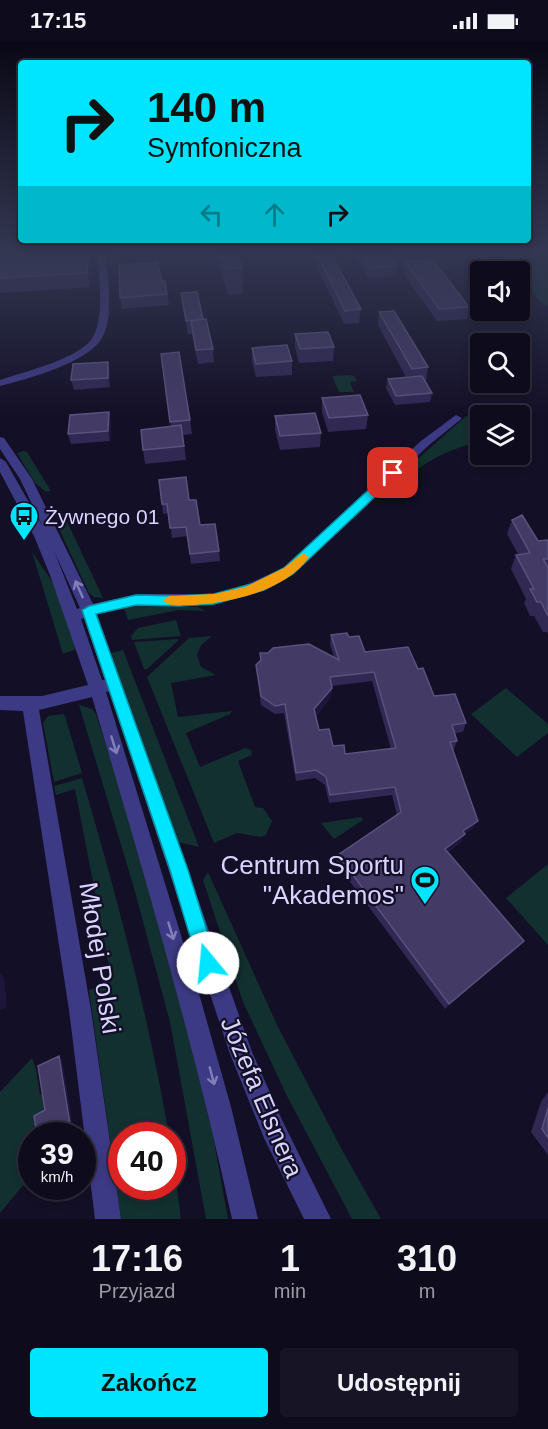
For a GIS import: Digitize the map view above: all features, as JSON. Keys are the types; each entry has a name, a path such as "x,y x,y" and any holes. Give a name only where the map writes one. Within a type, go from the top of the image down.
{"street":[{"path":"0,383 66,360 86,350 98,338 102,307"},
{"path":"73,615 136,600 214,599 249,591 270,581 288,571 425,443 456,418"},
{"name":"Józefa Elsnera","path":"0,440 26,479 89,610 105,686 225,1125 245,1219"},
{"name":"Józefa Elsnera","path":"0,462 16,487 41,540 105,686 241,1054 273,1129 318,1219"},
{"path":"0,703 30,706 48,704 105,686"},
{"name":"Młodej Polski","path":"30,706 80,1010 108,1219"}],"green space":[{"path":"332,376 354,376 357,381 350,382 354,392 339,392"},
{"path":"466,416 470,417 470,444 453,450 422,466 390,490 385,488"},
{"path":"27,452 51,491 46,492 35,483 17,453"},
{"path":"63,513 103,598 94,597 89,593 59,529 58,515"},
{"path":"32,552 56,587 77,649 63,654"},
{"path":"137,606 198,607 205,611 179,610 128,620 124,608"},
{"path":"176,620 181,636 132,640 131,636 138,628"},
{"path":"212,636 201,645 197,655 201,667 216,675 171,683 178,717 232,711 230,714 186,733 200,767 245,748 251,750 252,755 238,761 255,807 263,808 272,821 266,835 261,837 237,833 214,843 147,677 189,638"},
{"path":"180,639 147,669 144,669 134,642"},
{"path":"123,650 199,847 178,842 111,653"},
{"path":"506,688 548,724 548,733 517,757 471,714"},
{"path":"79,705 92,709 96,714 155,895 213,1136 228,1219 206,1219 170,1022 134,888"},
{"path":"63,714 82,773 54,782 43,723 48,716"},
{"path":"82,778 131,955 166,1122 108,1122 108,1126 89,990 112,981 75,789 56,795 54,786"},
{"path":"361,817 363,820 334,839 321,823"},
{"path":"548,864 548,945 506,898"},
{"path":"208,872 277,1025 381,1219 352,1219 287,1096 243,1002 203,880"},
{"path":"32,1058 40,1095 47,1093 50,1111 45,1122 18,1122 18,1192 0,1213 0,1092"},
{"path":"118,1200 179,1200 181,1219 121,1219"}],"building":[{"path":"183,307 200,307 203,319 186,321"},
{"path":"343,307 360,307 361,309 345,311"},
{"path":"438,307 469,307 439,309"},
{"path":"394,311 428,367 412,369 379,312"},
{"path":"206,319 213,349 196,350 191,321"},
{"path":"328,332 334,347 300,349 295,334"},
{"path":"287,345 292,361 256,364 252,348"},
{"path":"179,352 190,420 170,422 161,354"},
{"path":"108,362 108,378 71,380 73,364"},
{"path":"422,376 432,393 396,396 388,379"},
{"path":"360,395 368,415 329,418 322,398"},
{"path":"109,412 108,431 68,434 70,415"},
{"path":"315,413 321,433 280,436 275,416"},
{"path":"181,425 184,446 143,450 141,430"},
{"path":"186,477 189,500 196,500 200,525 215,524 219,551 190,554 186,527 170,528 167,504 162,504 159,480"},
{"path":"522,515 538,541 548,540 548,559 543,559 548,567 548,616 541,602 537,602 530,589 534,589 516,555 530,553 512,520"},
{"path":"347,633 349,637 359,636 365,652 408,647 418,669 423,668 434,696 455,694 466,723 452,725 457,741 450,742 478,821 463,831 465,834 445,849 524,941 449,1004 338,855 401,812 395,787 330,795 326,777 316,770 296,773 285,704 275,706 261,696 256,665 261,660 260,653 268,653 273,648 309,644 339,660 331,635","holes":["374,672 396,748 345,754 344,745 333,746 329,729 319,730 314,709 332,688 330,677"]},
{"path":"59,1056 70,1122 35,1122 34,1116 45,1110 38,1066"},
{"path":"548,1108 548,1138 542,1129"}],"slow traffic":[{"path":"170,600 214,599 249,591 288,571 303,557"}],"place":[{"name":"Żywnego 01","path":"24,542"},
{"name":"Centrum Sportu \"Akademos\"","path":"425,906"}],"route":[{"path":"208,963 179,870 89,610 136,600 194,601 249,591 288,571 393,473"}]}
